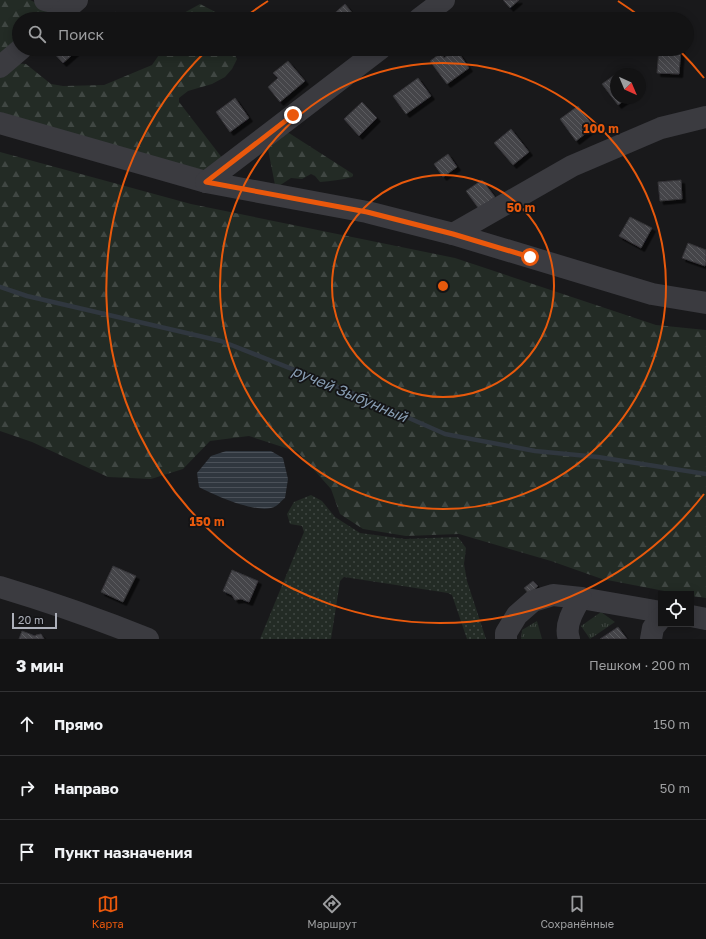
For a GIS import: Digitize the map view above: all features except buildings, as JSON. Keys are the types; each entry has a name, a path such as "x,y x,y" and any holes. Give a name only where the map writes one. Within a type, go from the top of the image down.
{"street":[{"path":"45,0 67,8"},
{"path":"428,12 444,0"},
{"path":"0,67 13,56"},
{"path":"206,182 371,56"},
{"path":"453,234 572,166 661,128 706,117"},
{"path":"0,123 206,182 367,212 453,234 652,294 706,303"},
{"path":"0,587 50,601 105,621 148,639"},
{"path":"506,639 506,633 517,615 533,601 553,595 581,598 658,611"},
{"path":"569,639 567,634 570,615 581,598"},
{"path":"694,617 706,619"},
{"path":"651,639 653,628 658,622"}],"green space":[{"path":"0,0 30,0 52,10 51,12 12,12 12,52 0,63"},
{"path":"200,4 215,12 186,12"},
{"path":"158,56 236,56 237,59 232,69 225,77 212,84 188,91 179,98 179,102 223,159 207,175 0,119 0,74 14,63 26,64 51,84 63,86 104,85 152,65"},
{"path":"289,133 353,174 353,176 340,180 320,182 311,174 302,179 291,178 279,186 275,185 267,144 274,137"},
{"path":"0,152 191,204 455,258 656,325 706,330 706,598 694,596 694,591 664,591 602,579 551,561 459,534 406,536 363,529 340,514 331,489 298,452 249,436 210,441 183,469 151,479 108,477 32,442 0,431"},
{"path":"311,495 322,501 335,517 360,533 405,539 458,537 466,548 464,564 467,581 486,639 467,639 452,595 448,593 344,577 340,581 331,639 260,639 304,532 302,526 290,524 287,514 294,502"},
{"path":"601,612 615,622 590,639 581,626"},
{"path":"537,621 542,639 521,639 522,630"}],"shaded area":[{"path":"226,451 271,451 283,458 288,479 285,498 276,506 259,508 237,503 199,487 197,473 211,456"}],"waterway":[{"name":"ручей Зыбунный","path":"0,287 27,296 221,341 348,391 445,434 535,451 598,457 706,474"}],"route":[{"path":"293,115 206,182 367,212 453,234 530,257"}]}
